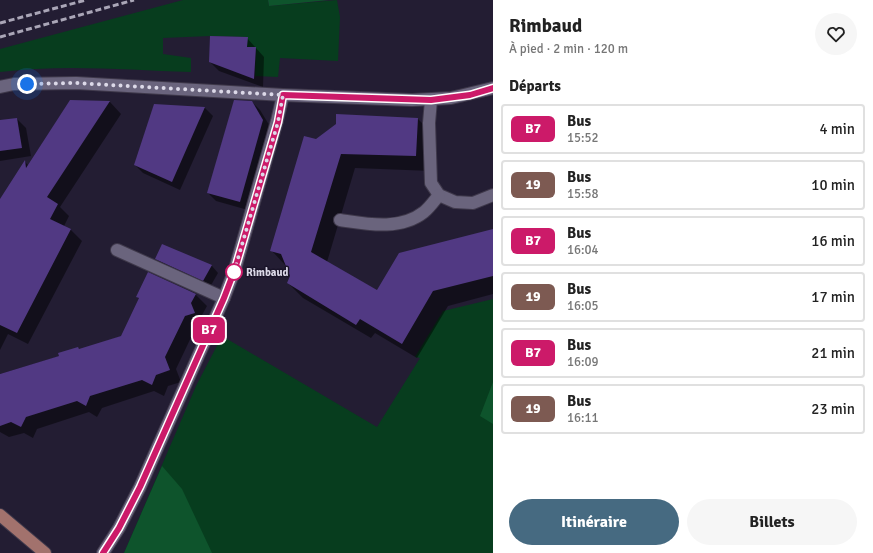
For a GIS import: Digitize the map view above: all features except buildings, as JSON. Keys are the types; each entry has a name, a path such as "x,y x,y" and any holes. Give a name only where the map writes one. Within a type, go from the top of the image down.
{"main road":[{"path":"0,515 45,553"}],"street":[{"path":"0,87 14,84 76,83 283,95 431,100 470,95 493,88"},
{"path":"103,553 119,528 140,487 224,298 235,269 278,122 283,95"},
{"path":"431,100 429,123 431,183 439,196 455,202 473,204 493,195"},
{"path":"340,220 369,225 393,225 411,220 424,212 439,196"},
{"path":"117,250 224,298"}],"green space":[{"path":"183,0 268,0 269,6 337,0 340,17 338,61 280,58 278,77 255,76 256,47 247,47 247,37 210,36 163,38 163,54 191,58 191,72 48,68 0,72 0,49"},
{"path":"268,0 329,0 269,6"},
{"path":"493,299 493,553 124,553 196,386 222,336 377,427 420,358 415,357 443,311"},
{"path":"493,382 493,424 480,416"},
{"path":"162,466 182,489 212,553 124,553"}],"railway":[{"path":"0,23 86,0"},
{"path":"0,37 134,0"}],"bus line":[{"name":"B7","path":"103,553 119,528 140,487 224,298 235,269 278,122 283,95 431,100 470,95 493,88"}],"place":[{"name":"Rimbaud","path":"234,272"}],"route":[{"path":"27,84 76,83 283,95 278,122 234,272"}]}
